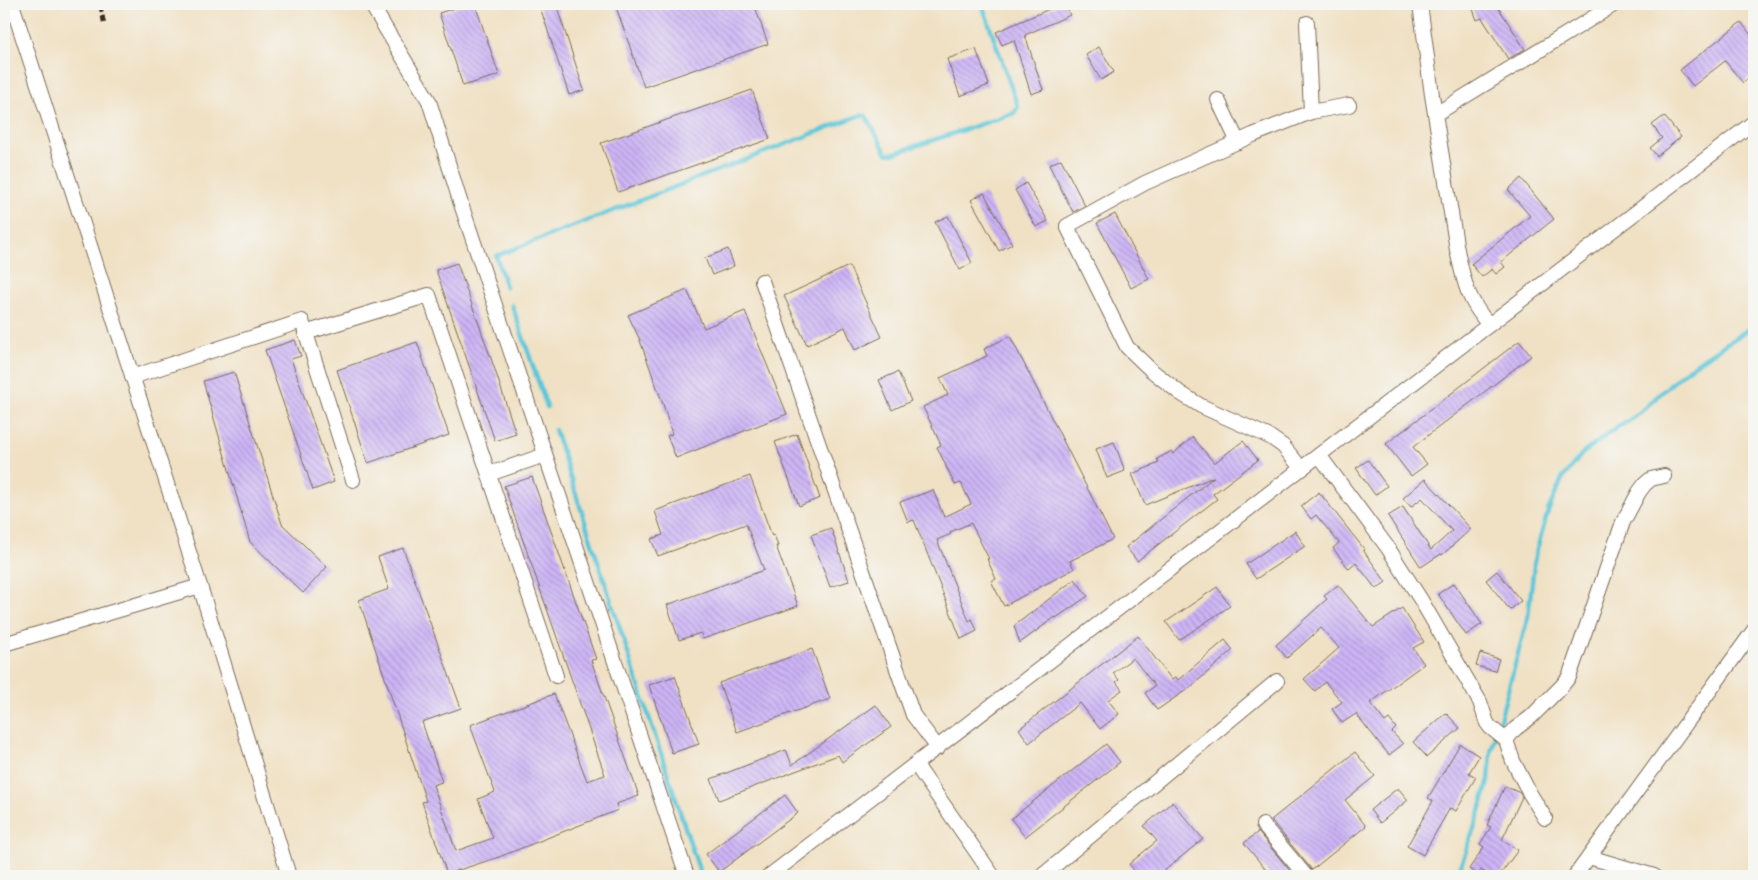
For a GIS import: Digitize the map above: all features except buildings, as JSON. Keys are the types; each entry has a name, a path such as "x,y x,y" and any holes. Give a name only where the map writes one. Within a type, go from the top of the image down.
{"street":[{"path":"12,4 200,586 290,876"},
{"path":"372,4 428,101 687,876"},
{"path":"1420,4 1462,276 1476,310 1489,325"},
{"path":"1436,114 1615,4"},
{"path":"1307,23 1310,112"},
{"path":"1218,100 1238,142"},
{"path":"1302,469 1283,446 1270,437 1200,406 1180,394 1127,347 1067,226 1145,183 1238,142 1310,112 1349,105"},
{"path":"769,876 1754,122"},
{"path":"762,281 913,715 938,748"},
{"path":"305,333 428,295 556,676"},
{"path":"132,376 302,321 353,480"},
{"path":"489,474 545,455"},
{"path":"1319,455 1402,570 1480,702 1484,717 1490,727 1506,740 1510,753 1529,792 1545,818"},
{"path":"1506,740 1569,677 1623,522 1638,492 1645,484 1650,479 1664,476"},
{"path":"4,644 200,586"},
{"path":"1575,876 1754,630"},
{"path":"1050,874 1277,681"},
{"path":"916,765 993,876"},
{"path":"1263,825 1304,876"},
{"path":"1589,857 1654,876"}],"waterway":[{"path":"506,287 496,256 861,115 866,116 887,154 892,154 1014,113 1018,107 982,4"},
{"path":"512,305 547,407"},
{"path":"1457,876 1489,779 1491,752 1528,617 1535,556 1548,511 1562,479 1582,454 1609,433 1636,416 1682,374 1754,326"},
{"path":"555,430 701,876"}],"railway":[{"path":"100,4 104,23"}]}
